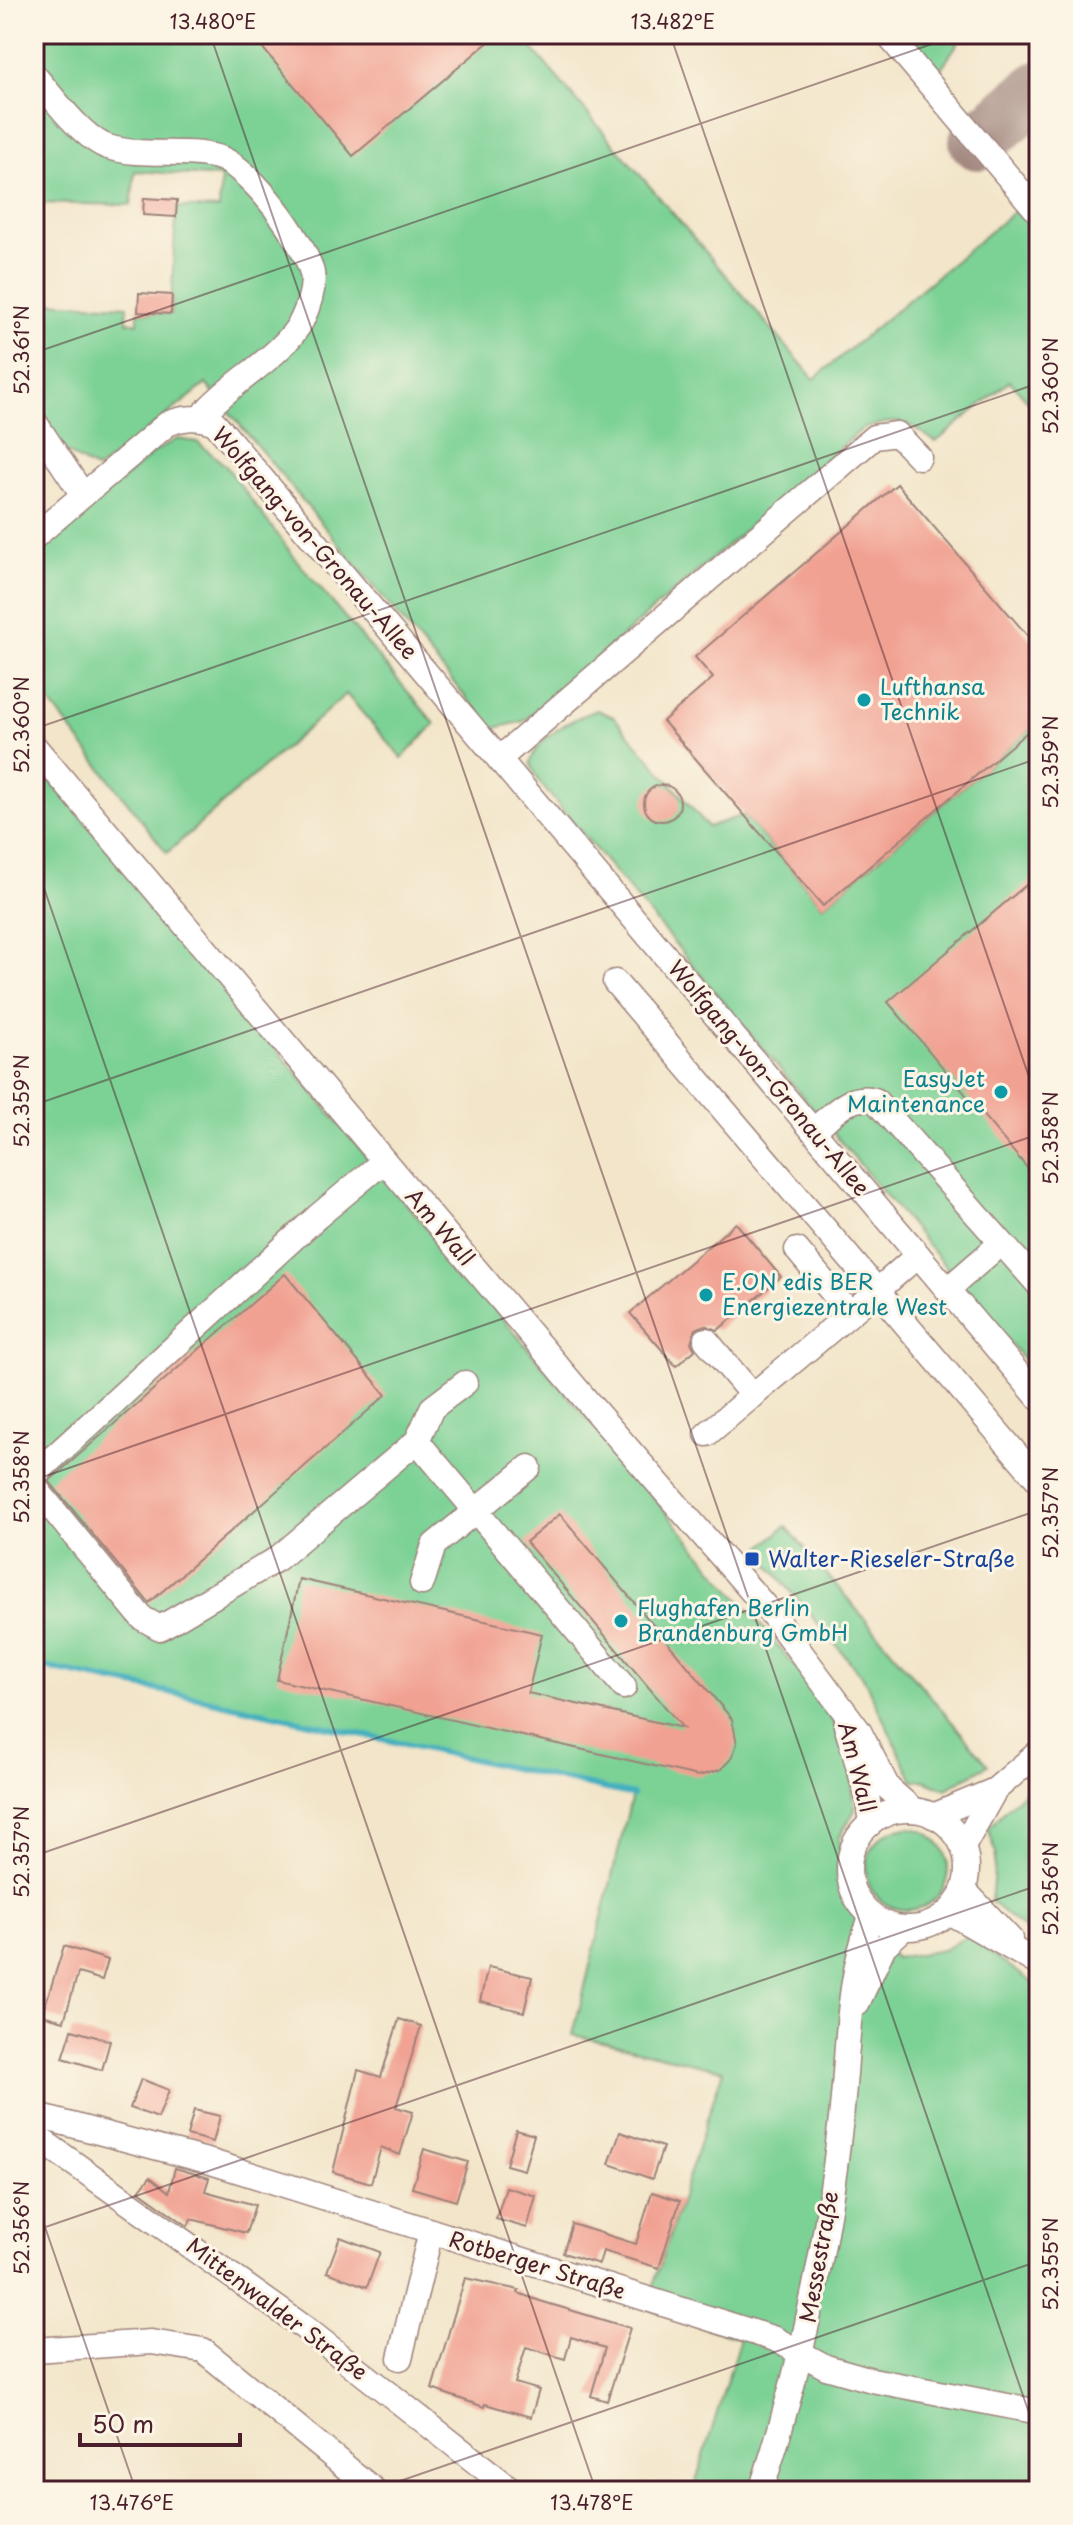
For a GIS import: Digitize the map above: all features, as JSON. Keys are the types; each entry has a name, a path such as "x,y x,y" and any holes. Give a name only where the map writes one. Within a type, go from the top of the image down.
{"street":[{"path":"887,34 1039,213"},
{"path":"34,75 67,114 106,147 219,157 242,172 268,200 299,242 312,274 311,295 301,323 216,399 201,417"},
{"name":"Wolfgang-von-Gronau-Allee","path":"34,537 167,424 184,417 201,417 215,423 1039,1398"},
{"path":"34,421 83,495"},
{"path":"499,759 874,437 897,434 919,457"},
{"name":"Am Wall","path":"34,746 775,1618 811,1662 873,1753 888,1788 923,1813"},
{"path":"615,982 864,1302 1039,1481"},
{"path":"814,1130 847,1102 862,1096 875,1100 1039,1285"},
{"path":"34,1475 317,1217 384,1161"},
{"path":"948,1289 1000,1244"},
{"path":"797,1250 864,1302"},
{"path":"707,1434 918,1255"},
{"path":"706,1340 753,1396"},
{"path":"34,1486 142,1618 160,1628 277,1559 417,1441 432,1408 465,1383"},
{"path":"417,1441 624,1687"},
{"path":"422,1583 434,1545 529,1467"},
{"name":"Am Wall","path":"843,1711 871,1823"},
{"path":"963,1847 995,1790 1039,1752"},
{"path":"923,1813 955,1834 963,1847 967,1875 964,1890 949,1912 936,1922 903,1929 871,1917 852,1890 848,1874 851,1850 871,1823 883,1815 923,1813 995,1790"},
{"path":"964,1890 1034,1961"},
{"path":"949,1912 1034,1961"},
{"name":"Messestraße","path":"761,2491 802,2352 838,2141 855,1962 871,1917"},
{"name":"Messestraße","path":"850,2017 884,1946 903,1929"},
{"name":"Rotberger Straße","path":"34,2115 211,2162 779,2340 826,2367 872,2380 1039,2412"},
{"name":"Mittenwalder Straße","path":"34,2135 309,2331 513,2491"},
{"path":"400,2358 431,2231"},
{"path":"34,2350 151,2342 203,2350 375,2491"}],"green space":[{"path":"34,34 520,34 814,379 1017,209 1039,236 1039,414 1010,381 936,442 901,423 885,423 862,429 524,721 492,729 206,384 97,470 69,454 54,437 40,400 38,380 38,339 44,302 127,306 127,322 138,323 138,312 171,314 176,207 219,209 221,177 135,171 131,205 34,203"},
{"path":"909,34 964,34 940,70"},
{"path":"177,439 197,442 225,465 298,562 435,724 402,758 346,694 167,853 34,682 34,555 156,451"},
{"path":"597,710 614,717 708,827 744,815 823,906 1039,722 1039,1378 539,782 530,763 540,745 566,724"},
{"path":"34,761 823,1699 850,1763 855,1810 839,1838 845,1890 862,1923 895,1958 943,1950 967,1936 1039,1987 1039,2491 693,2491 740,2338 646,2308 723,2070 573,2035 632,1795 198,1698 34,1665"},
{"path":"786,1526 988,1765 946,1789 924,1780 913,1781 863,1677 757,1551"},
{"path":"1039,1777 1039,1941 991,1902 996,1852 988,1828"},
{"path":"907,1828 923,1831 936,1840 945,1853 948,1869 945,1885 936,1898 923,1907 907,1910 891,1907 878,1898 869,1885 866,1869 869,1853 878,1840 891,1831"}],"building":[{"path":"251,34 498,34 353,156"},
{"path":"144,198 177,200 176,217 143,215"},
{"path":"139,293 172,295 171,314 138,312"},
{"name":"Lufthansa Technik","path":"897,484 1039,649 1039,722 823,906 663,721 713,678 695,657"},
{"path":"662,785 675,790 680,803 675,816 662,821 649,816 644,803 649,790"},
{"name":"EasyJet Maintenance","path":"1039,874 1039,1182 888,1002"},
{"name":"E.ON edis BER Energiezentrale West","path":"736,1223 781,1277 718,1330 704,1325 696,1329 691,1342 695,1350 676,1366 630,1313"},
{"path":"285,1274 386,1395 149,1603 49,1481"},
{"path":"560,1514 732,1719 737,1744 731,1759 720,1770 698,1776 277,1680 299,1579 542,1634 528,1693 683,1728 526,1542"},
{"path":"64,1946 108,1960 102,1980 78,1973 64,2021 42,2015"},
{"path":"488,1967 532,1977 524,2012 480,2001"},
{"path":"399,2019 421,2026 396,2107 413,2112 400,2155 381,2147 371,2183 333,2172 358,2070 381,2077"},
{"path":"72,2030 110,2041 102,2070 63,2058"},
{"path":"141,2079 169,2090 158,2118 130,2108"},
{"path":"194,2110 220,2116 213,2142 187,2135"},
{"path":"516,2130 534,2135 524,2170 506,2165"},
{"path":"620,2132 663,2147 652,2179 609,2164"},
{"path":"424,2149 468,2162 456,2201 412,2188"},
{"path":"175,2168 209,2178 205,2191 255,2205 246,2233 191,2219 188,2226 139,2191 150,2177 169,2192"},
{"path":"506,2187 536,2196 527,2228 496,2219"},
{"path":"652,2192 680,2201 659,2268 603,2251 599,2264 563,2253 572,2224 636,2244"},
{"path":"340,2237 380,2252 367,2287 327,2272"},
{"path":"465,2278 519,2290 518,2293 540,2301 630,2328 607,2401 591,2396 605,2348 571,2337 565,2359 526,2347 515,2383 539,2390 531,2417 485,2404 484,2407 432,2389"}],"waterway":[{"path":"34,1665 198,1698 633,1795"}],"taxiway":[{"path":"978,141 1039,90"}],"place":[{"name":"Lufthansa Technik","path":"864,700"},
{"name":"EasyJet Maintenance","path":"1001,1092"},
{"name":"E.ON edis BER Energiezentrale West","path":"706,1295"},
{"name":"Walter-Rieseler-Straße","path":"752,1559"},
{"name":"Flughafen Berlin Brandenburg GmbH","path":"621,1621"}]}
